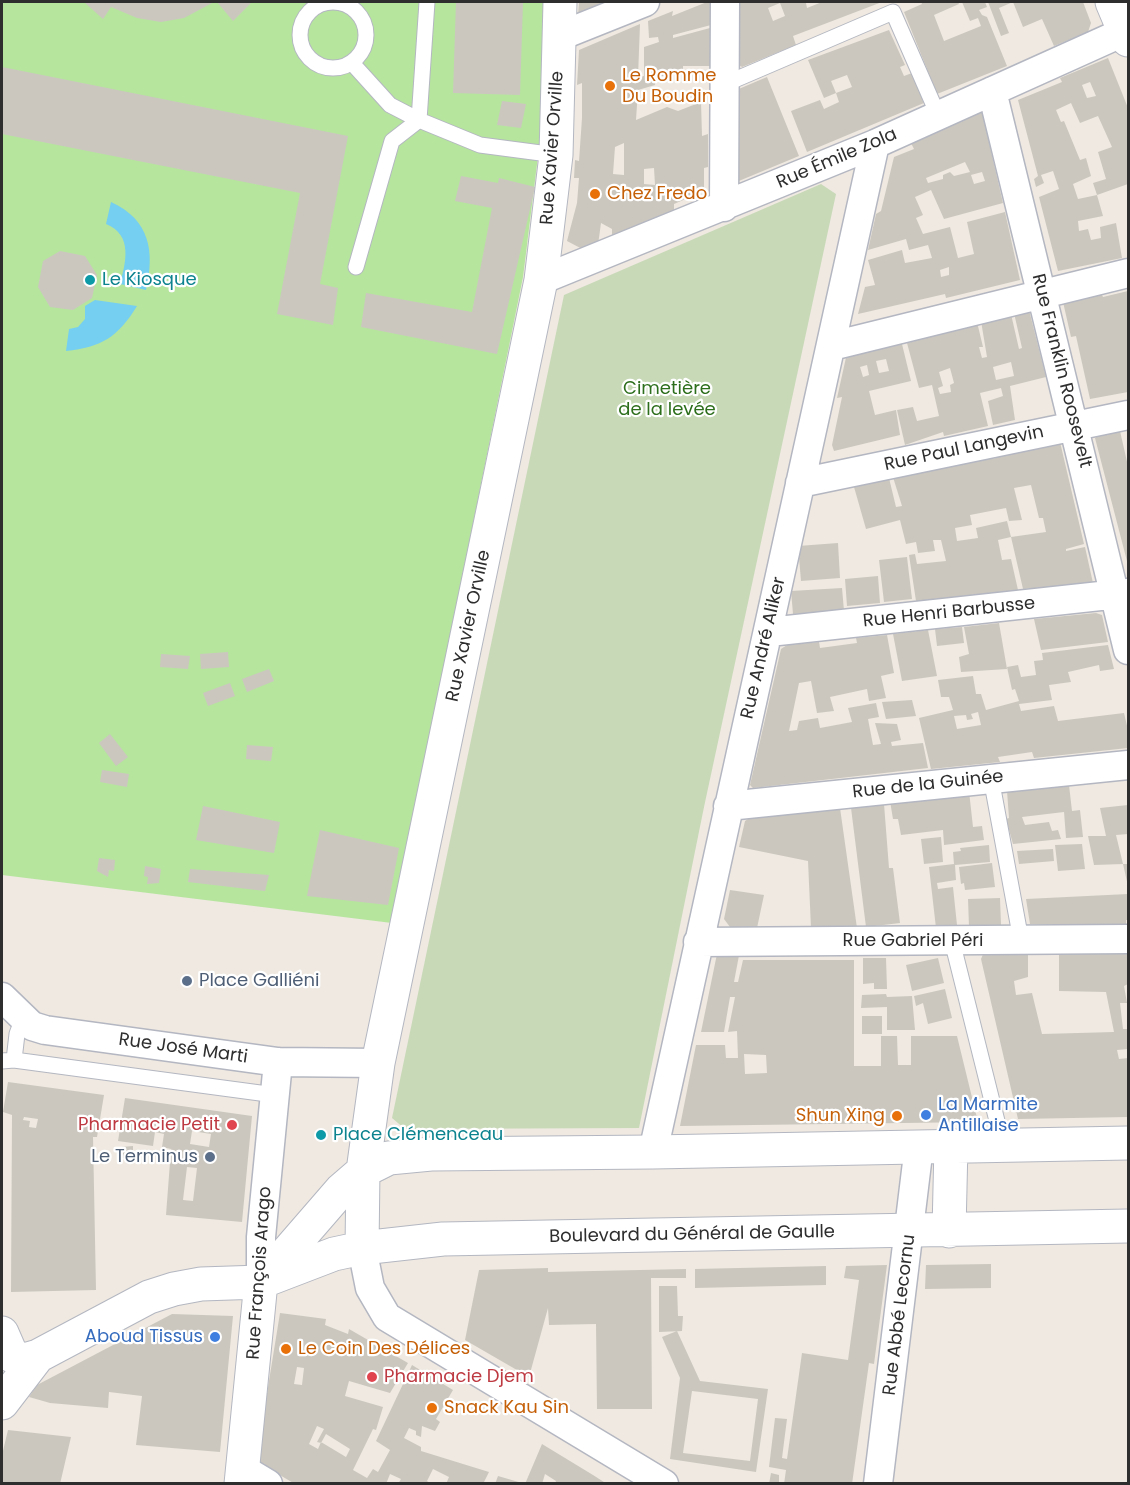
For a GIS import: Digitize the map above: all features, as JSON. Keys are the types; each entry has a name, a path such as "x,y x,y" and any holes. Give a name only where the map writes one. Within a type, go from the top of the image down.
{"main road":[{"name":"Rue Xavier Orville","path":"362,1248 363,1171 378,1063 541,280 556,155 560,2"},
{"path":"1112,2 1127,34"},
{"path":"261,1282 326,1205 363,1171 389,1158 431,1154 1128,1143"},
{"path":"935,1146 949,1231"},
{"name":"Boulevard du Général de Gaulle","path":"38,1356 149,1297 201,1284 261,1282 334,1254 362,1248 443,1239 1128,1226"},
{"name":"Rue François Arago","path":"251,1479 261,1282"},
{"path":"2,1333 12,1356 24,1360 38,1356"},
{"path":"2,1403 38,1356"}],"street":[{"path":"560,36 645,2"},
{"path":"724,207 725,2"},
{"name":"Rue Émile Zola","path":"541,280 875,144 1127,34"},
{"name":"Rue Franklin Roosevelt","path":"992,91 1075,426 1122,594 1128,650"},
{"name":"Rue André Aliker","path":"653,1152 875,144"},
{"path":"832,346 1128,273"},
{"name":"Rue Paul Langevin","path":"800,483 1128,415"},
{"name":"Rue Henri Barbusse","path":"769,633 1122,594"},
{"name":"Rue de la Guinée","path":"728,806 1128,765"},
{"name":"Rue Gabriel Péri","path":"698,942 1128,939"},
{"name":"Rue José Marti","path":"2,997 32,1026 45,1030 278,1062 378,1063"},
{"name":"Rue François Arago","path":"261,1282 261,1237 278,1062"},
{"name":"Rue Abbé Lecornu","path":"878,1484 911,1231 935,1146"},
{"path":"362,1248 370,1288 387,1317 664,1484"}],"lane":[{"path":"328,2 350,6 365,23 365,45 360,56 352,63 332,69 321,66 304,52 300,42 303,21 317,4 328,2"},
{"path":"356,267 392,141 419,120 427,2"},
{"path":"725,84 893,12 938,116"},
{"path":"352,63 390,105 419,120 480,146 556,155"},
{"path":"991,778 1021,940"},
{"path":"952,941 1003,1145"},
{"path":"8,1061 23,1018"},
{"name":"Rue José Marti","path":"8,1061 275,1095"}],"green space":[{"path":"2,2 545,2 540,140 523,277 392,923 2,875"},
{"name":"Cimetière de la levée","path":"821,184 836,194 704,807 639,1128 405,1129 392,1118 564,295"}],"water":[{"path":"111,202 124,209 142,227 150,262 146,290 120,284 125,250 120,235 106,224"},
{"path":"95,300 137,306 123,326 108,339 90,347 66,351 69,329 78,327 85,319 85,306"}],"building":[{"path":"84,2 214,2 184,18 161,22 137,18 111,7 103,19"},
{"path":"217,2 252,2 233,21"},
{"path":"456,2 523,2 520,95 453,93"},
{"path":"579,2 628,2 578,15"},
{"path":"711,2 711,25 673,35 673,38 710,28 710,66 683,66 683,71 673,71 673,76 656,76 655,85 638,90 636,120 667,107 678,111 701,102 702,136 708,134 708,167 704,168 704,191 674,204 674,211 612,239 612,229 601,223 598,245 586,251 567,241 577,203 579,178 574,178 575,160 579,161 582,118 582,83 577,85 579,50 640,24 638,77 644,76 644,47 659,42 658,37 649,38 648,21 673,11 672,16","holes":["624,143 624,175 613,174 615,147","654,168 655,185 644,184 644,169"]},
{"path":"738,2 810,2 806,3 807,8 822,2 882,2 793,36 796,45 742,67 739,65","holes":["780,3 785,16 773,21 768,8"]},
{"path":"921,2 958,2 959,4 934,15 944,41 981,26 978,18 970,21 962,2 985,2 987,7 979,10 987,17 1007,66 937,94 904,12 922,4"},
{"path":"988,2 1013,2 999,8 1009,33 1001,36"},
{"path":"1013,2 1083,2 1091,23 1088,32 1054,46 1042,19 1023,27"},
{"path":"889,30 905,65 900,67 904,76 912,73 924,103 807,152 791,111 820,100 824,109 839,102 836,93 824,98 808,60","holes":["847,75 852,87 836,93 831,81"]},
{"path":"1108,58 1128,108 1128,184 1097,195 1103,216 1078,221 1079,231 1088,229 1091,240 1101,238 1100,227 1116,223 1122,258 1058,271 1039,197 1059,189 1053,171 1041,175 1044,183 1036,187 1034,179 1038,176 1018,100 1062,82 1060,78","holes":["1090,82 1096,96 1087,98 1082,85","1071,103 1080,123 1098,116 1112,147 1098,152 1106,179 1093,183 1097,195 1078,199 1073,184 1091,176 1086,158 1080,160 1064,121 1061,122 1056,110"]},
{"path":"2,67 348,136 320,284 338,288 333,325 277,314 300,193 2,134"},
{"path":"767,77 799,156 734,183 734,91"},
{"path":"502,101 526,104 521,128 497,125"},
{"path":"982,112 1003,203 944,219 931,190 915,197 923,215 916,218 923,234 950,227 958,258 974,254 967,222 1005,212 1020,280 946,298 945,294 858,314 865,287 875,285 868,260 902,250 905,263 932,258 928,245 909,250 906,239 868,250 876,214 881,211 894,157 914,149 911,143","holes":["965,162 970,172 954,176 950,172 943,175 943,179 928,183 926,178","982,172 985,181 974,184 971,175","949,267 949,275 941,277 940,270"]},
{"path":"461,176 498,183 499,178 535,187 497,354 361,327 366,293 472,312 492,208 455,201"},
{"name":"Le Kiosque","path":"60,251 85,256 97,275 92,298 73,310 50,307 38,287 43,261"},
{"path":"1128,291 1128,392 1090,399 1076,336 1071,337 1063,302 1101,293 1103,297"},
{"path":"1029,310 1046,377 1010,386 1015,420 993,425 988,401 1003,396 1001,388 980,393 988,426 944,436 943,432 905,445 897,410 913,407 917,421 939,416 932,385 919,388 907,343 977,322 983,347 979,347 982,358 987,357 981,321 1011,314 1019,349 1022,348 1014,313","holes":["1011,362 1014,376 996,380 993,367","950,368 954,383 950,385 951,392 940,394 938,388 943,386 939,372"]},
{"path":"901,340 911,381 869,391 875,415 896,410 900,435 834,451 832,445 842,397 837,398 847,353","holes":["886,359 889,371 879,373 876,361","867,365 869,375 863,377 860,367"]},
{"path":"1120,431 1128,466 1128,565 1095,438 1100,434"},
{"path":"1060,442 1084,544 1066,549 1066,551 1085,547 1093,583 1023,589 1011,537 998,540 1002,560 1011,559 1018,590 916,601 909,555 915,554 917,564 946,561 941,540 933,540 935,551 918,553 916,542 906,544 900,520 866,529 854,487 889,478 896,507 902,506 892,474 996,458 995,454","holes":["1031,485 1039,518 1043,518 1046,532 1011,537 1007,521 976,528 978,538 957,541 955,528 972,525 970,515 1006,508 1009,521 1022,520 1014,488"]},
{"path":"838,543 840,578 801,581 798,546"},
{"path":"907,557 912,599 884,602 879,560"},
{"path":"878,576 880,603 847,606 845,579"},
{"path":"842,588 844,611 793,614 791,591"},
{"path":"1096,613 1102,615 1108,642 1041,650 1034,619"},
{"path":"999,623 1007,669 961,672 959,657 969,654 964,627"},
{"path":"962,627 964,643 937,646 935,629"},
{"path":"928,630 937,676 902,681 893,634"},
{"path":"887,635 894,673 881,676 886,698 869,701 867,689 830,697 834,711 817,713 811,681 799,683 789,731 797,730 799,721 818,718 820,728 852,722 848,708 876,703 879,717 868,719 873,745 881,744 875,723 897,724 901,740 891,742 892,746 923,743 928,768 753,788 750,785 781,649 787,645 819,642 820,648 857,643 856,638"},
{"path":"1108,645 1114,669 1100,671 1099,665 1068,672 1071,682 1049,685 1052,700 1019,704 1021,711 1054,706 1058,721 1124,713 1128,730 1128,748 1034,758 1032,752 998,757 1000,762 931,769 919,718 953,710 949,697 941,697 938,680 973,676 976,694 981,694 986,710 1019,701 1015,689 1012,690 1007,667 1018,665 1021,677 1036,675 1034,661 1043,660 1042,653","holes":["978,712 981,725 957,729 954,716 966,715 967,720 973,719 971,714"]},
{"path":"228,652 229,667 201,669 200,654"},
{"path":"161,654 190,656 188,669 160,667"},
{"path":"269,669 274,681 247,692 242,679"},
{"path":"230,683 235,696 208,706 203,693"},
{"path":"912,700 916,716 886,719 882,702"},
{"path":"110,734 128,757 116,766 99,743"},
{"path":"247,745 273,747 271,761 246,759"},
{"path":"102,770 129,774 127,787 100,782"},
{"path":"1069,785 1072,811 1080,810 1083,837 1066,838 1064,812 1022,817 1025,825 1049,822 1052,831 1058,830 1061,839 1013,844 1006,819 1009,818 1007,791"},
{"path":"969,791 973,827 982,826 984,840 944,845 943,830 901,835 898,819 893,819 890,801"},
{"path":"884,804 889,868 893,868 900,923 866,927 851,808"},
{"path":"1128,805 1128,834 1116,835 1123,864 1094,865 1088,836 1106,836 1100,808"},
{"path":"203,806 280,822 274,853 196,840"},
{"path":"840,808 857,928 811,928 808,861 739,847 745,821 751,817"},
{"path":"320,830 399,848 388,905 307,896"},
{"path":"941,837 943,862 924,864 921,839"},
{"path":"1082,844 1085,869 1058,871 1055,845"},
{"path":"989,845 990,862 955,865 956,880 937,883 938,889 953,887 957,925 936,928 929,867 954,864 953,852 961,851 960,848"},
{"path":"1053,849 1054,861 1019,864 1017,851"},
{"path":"99,858 115,860 114,871 109,870 108,877 97,871"},
{"path":"992,863 995,887 965,890 964,883 961,884 959,867"},
{"path":"1123,864 1128,864 1128,886"},
{"path":"145,866 161,869 159,883 147,884 148,877 144,876"},
{"path":"190,869 269,875 265,891 188,882"},
{"path":"730,890 764,895 757,928 730,927 724,919"},
{"path":"1128,894 1126,924 1030,924 1026,899"},
{"path":"1000,898 1001,925 969,927 968,899"},
{"path":"718,949 740,950 734,982 738,982 743,960 854,960 854,1066 881,1066 881,1036 897,1036 898,1065 911,1065 911,1036 957,1036 978,1122 680,1126 696,1045 725,1045 726,1058 738,1058 737,1031 728,1032 735,997 730,997 724,1032 701,1032","holes":["744,1054 766,1055 767,1073 745,1074"]},
{"path":"1028,951 1028,977 1014,981 1016,995 1032,993 1042,1034 1114,1032 1106,992 1059,991 1059,951 1128,951 1128,984 1124,986 1127,1003 1120,1003 1123,1029 1128,1029 1128,1049 1117,1050 1119,1059 1128,1058 1128,1117 1018,1119 981,959 984,952"},
{"path":"863,958 886,958 887,989 874,989 874,983 863,984"},
{"path":"938,958 944,983 912,991 906,965"},
{"path":"945,989 952,1018 928,1024 923,1003 916,1006 914,996"},
{"path":"886,994 887,997 912,996 915,1030 887,1030 887,1007 861,1008 862,995"},
{"path":"862,1016 882,1016 882,1034 862,1034"},
{"path":"8,1082 104,1095 97,1137 93,1137 96,1290 11,1292 12,1115 3,1112","holes":["24,1117 38,1119 36,1128 29,1127 30,1121 23,1120"]},
{"path":"125,1098 252,1116 242,1222 166,1215 171,1149 162,1147 164,1134 155,1132 153,1146 118,1141","holes":["192,1131 211,1134 209,1147 190,1144","187,1167 197,1168 193,1201 183,1200"]},
{"path":"133,1146 133,1157 121,1158 121,1147"},
{"path":"991,1264 991,1288 925,1289 926,1265"},
{"path":"887,1265 874,1364 869,1363 852,1484 784,1484 786,1470 769,1467 775,1418 787,1419 782,1458 787,1459 802,1353 848,1360 859,1280 844,1278 846,1266"},
{"path":"826,1266 826,1285 695,1288 695,1269"},
{"path":"548,1268 548,1272 686,1269 686,1278 651,1278 652,1409 597,1409 596,1324 549,1325 548,1308 529,1377 465,1340 479,1270"},
{"path":"659,1286 677,1286 678,1316 683,1316 682,1331 659,1332"},
{"path":"280,1313 326,1319 325,1325 348,1334 349,1329 408,1363 390,1393 349,1381 345,1396 383,1407 376,1430 373,1429 353,1470 367,1478 373,1469 378,1472 390,1450 376,1441 412,1365 453,1390 436,1419 440,1422 435,1431 422,1426 421,1437 409,1428 404,1438 421,1447 421,1451 489,1472 483,1484 446,1484 449,1477 433,1469 427,1481 431,1484 398,1484 401,1479 390,1474 386,1484 295,1484 256,1461","holes":["297,1367 304,1368 302,1385 294,1384","317,1426 324,1429 317,1442 321,1443 318,1449 309,1444","326,1434 350,1449 346,1457 321,1442"]},
{"path":"172,1314 233,1316 220,1452 136,1445 142,1396 109,1392 108,1408 50,1403 29,1397 37,1385"},
{"path":"677,1331 700,1381 768,1389 756,1472 670,1459 680,1378 662,1337","holes":["692,1391 758,1399 750,1461 683,1453"]},
{"path":"8,1430 71,1437 60,1484 2,1484 2,1455"},
{"path":"542,1444 607,1484 555,1484 556,1481 545,1474 542,1484 525,1484"},
{"path":"771,1473 779,1475 779,1484 769,1484"},
{"path":"498,1476 522,1483 522,1484 495,1484"}],"place":[{"name":"Le Romme Du Boudin","path":"610,86"},
{"name":"Chez Fredo","path":"595,194"},
{"name":"Le Kiosque","path":"90,280"},
{"name":"Place Galliéni","path":"187,981"},
{"name":"La Marmite Antillaise","path":"926,1115"},
{"name":"Shun Xing","path":"897,1116"},
{"name":"Pharmacie Petit","path":"232,1125"},
{"name":"Place Clémenceau","path":"321,1135"},
{"name":"Le Terminus","path":"210,1157"},
{"name":"Aboud Tissus","path":"215,1337"},
{"name":"Le Coin Des Délices","path":"286,1349"},
{"name":"Pharmacie Djem","path":"372,1377"},
{"name":"Snack Kau Sin","path":"432,1408"}]}
